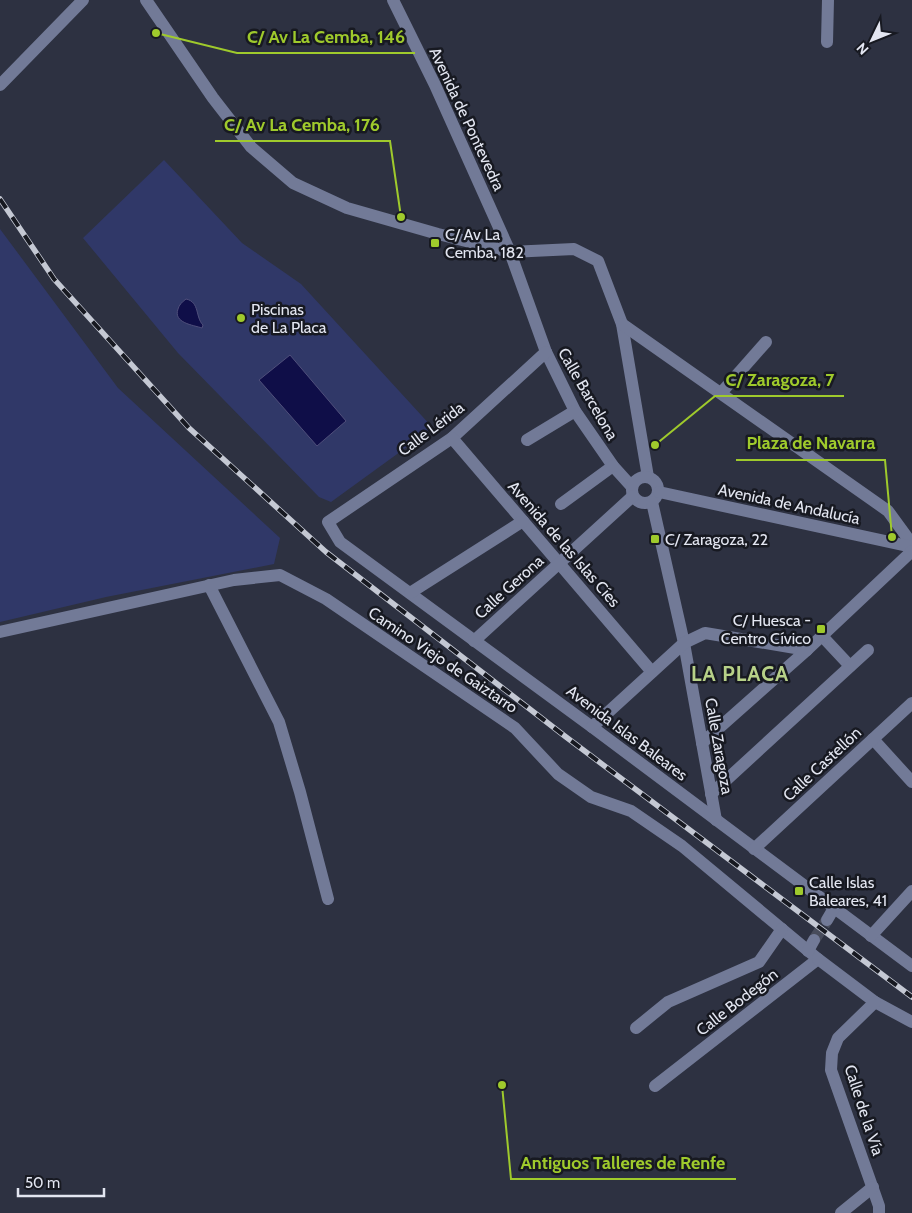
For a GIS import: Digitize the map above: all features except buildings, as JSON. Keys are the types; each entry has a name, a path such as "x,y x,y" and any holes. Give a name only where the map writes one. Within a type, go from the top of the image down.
{"street":[{"path":"0,85 84,0"},
{"path":"146,0 213,98 251,147 293,183 347,208 510,252 574,249 598,261 622,324 648,477"},
{"name":"Avenida de Pontevedra","path":"393,0 436,85 510,252"},
{"path":"827,42 828,0"},
{"name":"Calle Barcelona","path":"510,252 546,352 576,411 632,491"},
{"path":"622,324 888,511 912,547 822,636 702,743"},
{"path":"721,393 766,342"},
{"name":"Calle Lérida","path":"328,522 452,438 546,352"},
{"path":"527,440 576,411"},
{"name":"Avenida de las Islas Cíes","path":"452,438 652,672"},
{"path":"561,504 613,466"},
{"path":"648,477 655,481 658,487 655,497 646,504 638,502 632,491 638,478 648,477"},
{"name":"Calle Gerona","path":"474,641 559,563 632,491"},
{"name":"Avenida de Andalucía","path":"655,497 912,547"},
{"name":"Calle Zaragoza","path":"655,497 716,820"},
{"path":"410,593 523,521"},
{"name":"Avenida Islas Baleares","path":"328,522 340,542 912,966"},
{"name":"Camino Viejo de Gaiztarro","path":"0,632 209,585 280,575 326,599 515,728 558,774 591,797 631,811 682,846 782,929 811,945 818,959"},
{"path":"209,585 279,722 300,792 328,899"},
{"path":"592,727 684,643 705,633 807,650"},
{"path":"822,636 850,666"},
{"path":"711,794 868,650"},
{"name":"Calle Castellón","path":"754,849 912,703"},
{"path":"873,739 912,782"},
{"path":"871,936 912,891"},
{"path":"827,920 834,908"},
{"path":"636,1028 668,1002 759,962 782,929"},
{"path":"818,959 875,1002 912,1022"},
{"name":"Calle Bodegón","path":"655,1086 818,959"},
{"name":"Calle de la Vía","path":"875,1002 838,1038 832,1053 831,1070 873,1187 879,1206 879,1213"},
{"path":"841,1213 873,1187"}],"shaded area":[{"name":"Piscinas de La Placa","path":"164,160 242,243 301,284 433,428 331,502 319,497 178,353 83,238"},
{"path":"0,229 118,388 280,538 274,564 106,597 0,622"},
{"path":"186,299 195,306 203,325 202,328 185,323 178,317 178,308"},
{"path":"290,355 346,421 317,446 259,380"}],"tunnel":[{"path":"814,940 827,920"}],"railway":[{"path":"0,199 54,279 189,428 326,552 566,737 912,997"}],"place":[{"name":"C/ Av La Cemba, 146","path":"156,33"},
{"name":"C/ Av La Cemba, 176","path":"401,217"},
{"name":"C/ Av La Cemba, 182","path":"435,243"},
{"name":"Piscinas de La Placa","path":"241,318"},
{"name":"C/ Zaragoza, 7","path":"655,445"},
{"name":"Plaza de Navarra","path":"892,537"},
{"name":"C/ Zaragoza, 22","path":"655,539"},
{"name":"C/ Huesca - Centro Cívico","path":"821,629"},
{"name":"Calle Islas Baleares, 41","path":"799,891"},
{"name":"Antiguos Talleres de Renfe","path":"502,1085"}],"district":[{"name":"LA PLACA","path":"740,673"}]}
